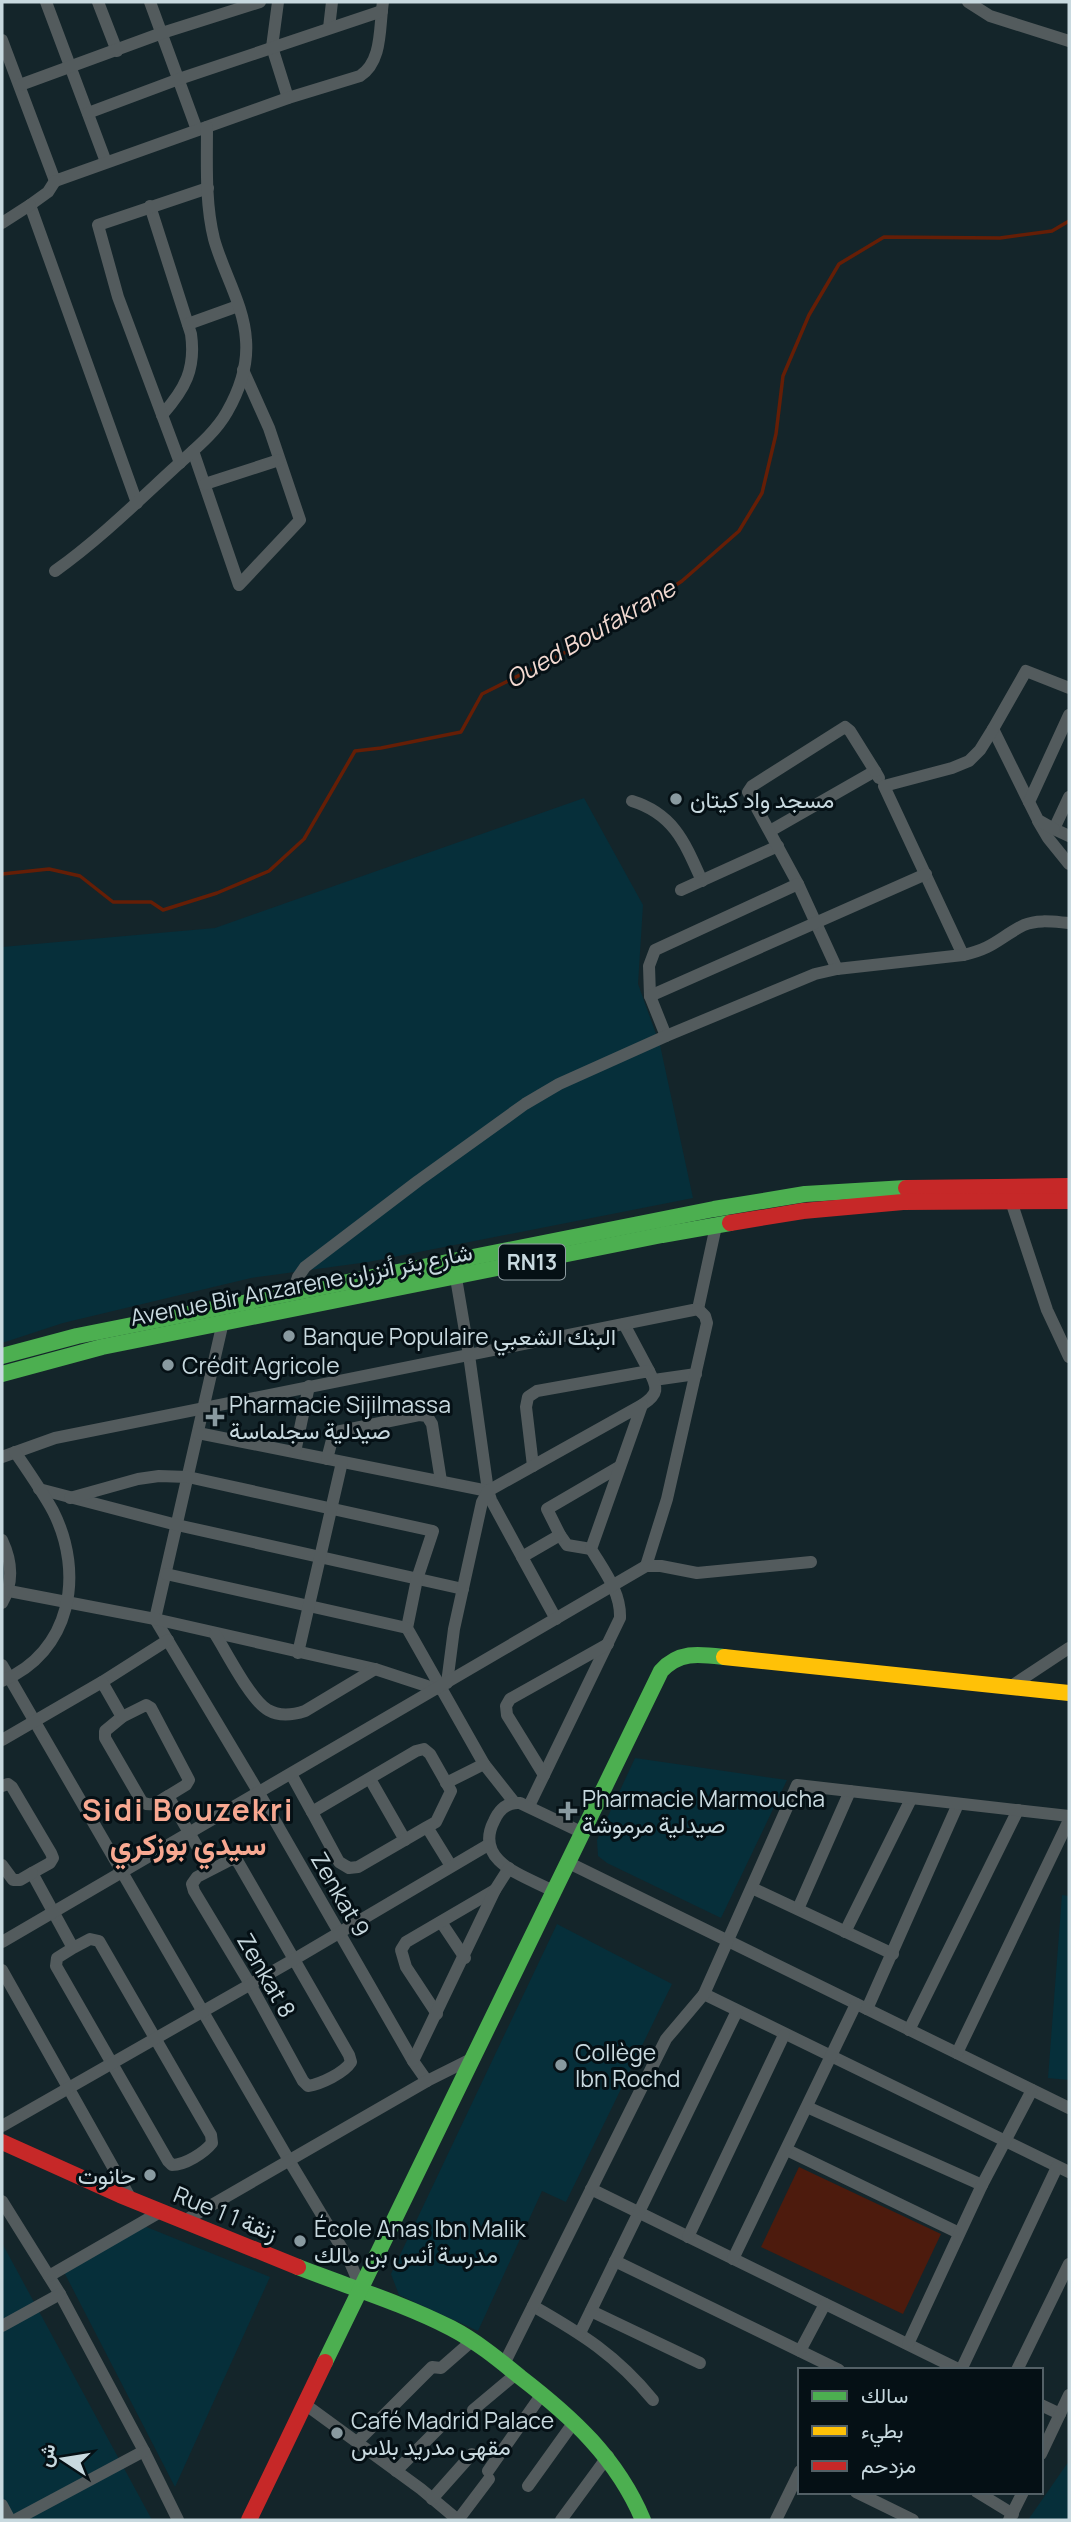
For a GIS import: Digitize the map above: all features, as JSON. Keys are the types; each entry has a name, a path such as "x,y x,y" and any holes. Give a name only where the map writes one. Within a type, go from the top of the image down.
{"main road":[{"name":"Avenue Bir Anzarene شارع بئر أنزران","path":"2,1356 77,1336 293,1292 714,1209 805,1194 901,1188 1069,1186"},
{"name":"Avenue Bir Anzarene شارع بئر أنزران","path":"2,1374 102,1347 223,1322 456,1278 662,1235 803,1210 858,1204 1069,1201"},
{"path":"249,2520 581,1832 661,1671 671,1660 697,1654 1069,1693"},
{"name":"Rue 1 زنقة 1","path":"2,2142 132,2201 362,2290 473,2340 542,2394 608,2456 637,2503 643,2520"}],"street":[{"path":"46,2 106,162"},
{"path":"98,2 117,51"},
{"path":"55,571 83,551 192,452 227,413 243,370 246,340 238,306 214,238 202,129 178,79 150,2"},
{"path":"20,85 162,33 260,2"},
{"path":"278,2 272,47 288,98"},
{"path":"329,28 332,2"},
{"path":"968,2 990,16 1069,41"},
{"path":"2,223 48,192 55,181 288,98 360,76 370,69 376,59 382,6 329,28 178,79 88,113"},
{"path":"2,40 55,181"},
{"path":"180,463 118,297 98,225 208,188"},
{"path":"30,205 137,503"},
{"path":"150,206 188,324 194,352 184,386 162,415"},
{"path":"188,324 238,306"},
{"path":"192,452 239,585 300,520 269,428 243,370"},
{"path":"205,484 279,460"},
{"path":"884,786 969,761 980,750 1026,671 1069,688"},
{"path":"1029,802 1068,722"},
{"path":"837,969 798,884 748,792 752,786 845,727 884,786 964,955"},
{"path":"993,729 1048,838 1069,863"},
{"path":"770,831 875,771"},
{"path":"1054,830 1069,797"},
{"path":"632,801 655,812 675,828 688,848 702,881"},
{"path":"1038,820 1069,836"},
{"path":"681,890 778,846"},
{"path":"650,996 926,874"},
{"path":"666,1036 650,996 649,966 656,950 798,884"},
{"path":"293,1292 305,1266 525,1104 559,1084 788,984 837,969 978,952 1037,921 1069,923"},
{"path":"1011,1201 1047,1310 1069,1357"},
{"path":"698,1309 716,1226"},
{"path":"456,1278 488,1491 556,1619"},
{"path":"2,1457 55,1438 698,1309"},
{"path":"646,1566 667,1499 707,1323 698,1309"},
{"path":"155,1619 223,1322"},
{"path":"441,1686 482,1502 488,1491 642,1405 656,1393 652,1376 624,1324"},
{"path":"533,1466 526,1407 528,1397 537,1391 652,1376 696,1374"},
{"path":"295,1452 309,1385"},
{"path":"529,1806 620,1618 620,1605 591,1549 642,1405"},
{"path":"327,1459 333,1436 337,1432 419,1415 427,1416 432,1424 440,1482"},
{"path":"198,1433 488,1491"},
{"path":"5,1680 32,1664 48,1648 60,1627 69,1602 68,1557 53,1512 15,1452"},
{"path":"298,1653 342,1462"},
{"path":"591,1549 566,1545 547,1509 620,1467"},
{"path":"70,1498 138,1479 159,1476 188,1477 433,1531 416,1578 407,1628 484,1764 514,1802 529,1806 581,1832"},
{"path":"39,1489 177,1525 463,1589"},
{"path":"522,1557 560,1535"},
{"path":"2,1540 8,1552 11,1572 9,1591 2,1603"},
{"path":"2,1942 646,1566 697,1573 811,1562"},
{"path":"166,1574 407,1628"},
{"path":"9,1591 155,1619 441,1686"},
{"name":"Zenkat 9","path":"155,1619 259,1793 413,2061 428,2081"},
{"path":"215,1634 256,1700 277,1714 295,1715 305,1711 375,1669"},
{"path":"2,1740 168,1640"},
{"path":"544,1775 507,1715 506,1706 510,1699 608,1644"},
{"path":"1010,1687 1069,1648"},
{"path":"2,1665 5,1680 33,1721 204,2010 349,2260 362,2290"},
{"path":"102,1682 122,1717"},
{"path":"142,1706 151,1708 189,1780 186,1786 154,1805 142,1802 105,1738 109,1725 122,1717 142,1706"},
{"path":"312,1812 416,1751 424,1749 451,1784"},
{"path":"291,1774 339,1862 349,1868 358,1867 431,1827 451,1784 484,1764"},
{"path":"370,1779 405,1840"},
{"path":"2,1786 8,1784 12,1787 52,1858 50,1863 20,1880 13,1880 2,1866"},
{"path":"473,2410 510,2369 533,2306 666,2039 704,1994 797,1785 1069,1818 957,2053"},
{"path":"798,1909 849,1791"},
{"path":"168,1796 210,1869 232,1859 238,1863 293,1960"},
{"path":"845,1932 911,1799"},
{"path":"514,1802 504,1808 494,1820 488,1845 493,1856 509,1868 554,1891"},
{"path":"733,2259 831,2056 892,1954 958,1804"},
{"path":"909,2030 1018,1810"},
{"path":"431,1827 451,1866"},
{"path":"2,2126 488,1845"},
{"path":"567,1862 1069,2108"},
{"path":"413,2061 495,1890 509,1868"},
{"name":"Zenkat 8","path":"210,1869 197,1877 192,1884 194,1891 308,2086 347,2068 351,2062 293,1960"},
{"path":"32,1873 73,1948"},
{"path":"752,1888 892,1954"},
{"path":"437,2014 400,1954 406,1942 495,1890"},
{"path":"441,1922 464,1958"},
{"path":"90,1939 99,1941 211,2135 212,2143 208,2148 178,2165 172,2165 168,2161 56,1966 57,1958 73,1948 90,1939"},
{"path":"2,1970 132,2201"},
{"path":"704,1994 1069,2172"},
{"path":"580,2333 737,2011"},
{"path":"688,2237 784,2035"},
{"path":"184,2221 474,2057"},
{"path":"908,2344 982,2185 1032,2090"},
{"path":"807,2107 982,2185"},
{"path":"787,2150 959,2233"},
{"path":"961,2368 1057,2167"},
{"path":"591,2189 956,2368"},
{"path":"2,2201 60,2294 178,2520"},
{"path":"49,2276 160,2212"},
{"path":"615,2261 835,2368"},
{"path":"1018,2368 1069,2264"},
{"path":"2,2326 60,2294"},
{"path":"800,2351 825,2304"},
{"path":"533,2306 580,2333 625,2369 653,2400"},
{"path":"591,2311 700,2363"},
{"path":"357,2442 432,2367 441,2368 473,2340"},
{"path":"306,2405 458,2520 542,2394"},
{"path":"1043,2450 1069,2395"},
{"path":"1043,2406 1060,2414"},
{"path":"396,2471 447,2419"},
{"path":"528,2486 574,2422"},
{"path":"2,2505 12,2520 144,2451"},
{"path":"432,2499 472,2454"},
{"path":"561,2520 608,2456"},
{"path":"779,2519 798,2476"},
{"path":"860,2494 913,2520"},
{"path":"980,2494 1011,2517 1022,2494"}],"shaded area":[{"path":"584,798 643,905 638,984 660,1045 693,1198 368,1262 251,1278 63,1323 2,1343 2,947 215,928"},
{"path":"635,1758 787,1780 721,1918 607,1863 598,1856 597,1840"},
{"path":"1062,1895 1069,1896 1069,2080 1048,2078"},
{"name":"Collège Ibn Rochd","path":"557,1924 672,1984 566,2202 542,2191 478,2331 399,2295 391,2274"},
{"path":"799,2167 941,2234 903,2314 761,2247"},
{"path":"144,2226 270,2277 175,2487 64,2272"},
{"path":"2,2243 152,2520 2,2520"},
{"path":"1069,2461 1069,2520 1028,2520"}],"waterway":[{"name":"Oued Boufakrane","path":"2,874 49,869 80,876 113,902 151,902 163,910 217,893 269,871 304,839 355,751 461,732 482,694 576,647 646,605 682,581 739,531 762,493 776,434 783,376 809,315 839,264 884,237 1000,238 1052,231 1069,221"}],"traffic: fast":[{"path":"2,1356 77,1336 714,1209 805,1194 906,1188"},
{"path":"2,1374 102,1347 730,1223"},
{"path":"325,2362 661,1671 675,1660 690,1655 724,1657"},
{"path":"298,2267 432,2319 487,2351 558,2407 591,2440 620,2477 643,2520"}],"traffic: slow":[{"path":"724,1657 1069,1693"}],"traffic: jam":[{"path":"906,1188 1069,1186"},
{"path":"730,1223 803,1211 903,1202 1069,1201"},
{"path":"2,2142 120,2195 298,2267"},
{"path":"249,2520 325,2362"}],"place":[{"name":"مسجد واد كيتان","path":"676,799"},
{"name":"Banque Populaire البنك الشعبي","path":"289,1336"},
{"name":"Crédit Agricole","path":"168,1365"},
{"name":"Pharmacie Sijilmassa صيدلية سجلماسة","path":"215,1417"},
{"name":"Pharmacie Marmoucha صيدلية مرموشة","path":"568,1811"},
{"name":"Collège Ibn Rochd","path":"561,2065"},
{"name":"حانوت","path":"150,2175"},
{"name":"École Anas Ibn Malik مدرسة أنس بن مالك","path":"300,2241"},
{"name":"Café Madrid Palace مقهى مدريد بلاس","path":"337,2433"}],"district":[{"name":"Sidi Bouzekri سيدي بوزكري","path":"188,1826"}]}
